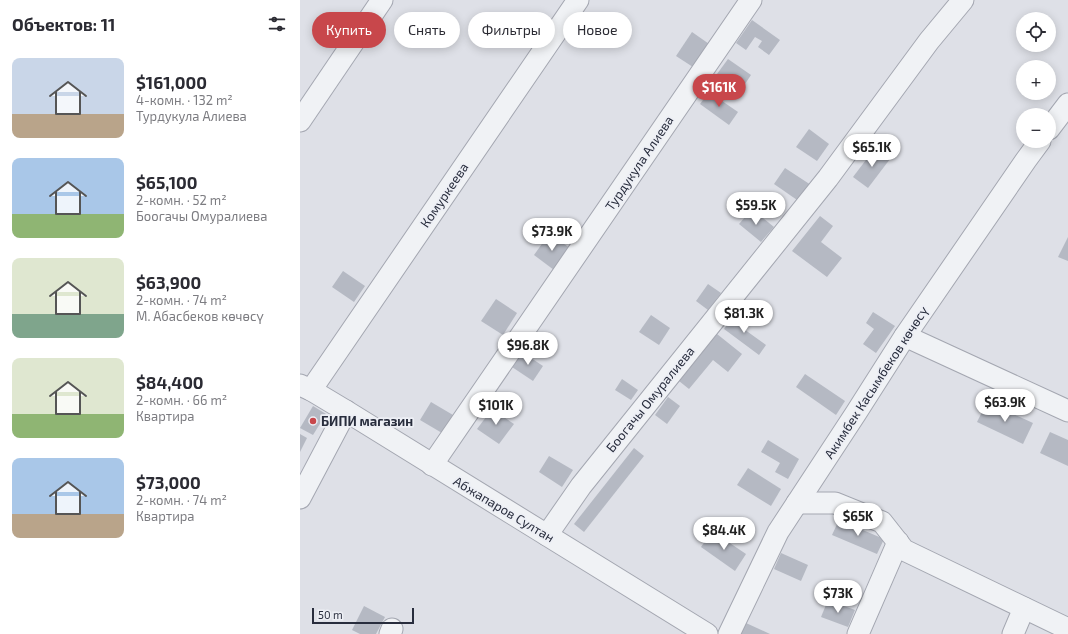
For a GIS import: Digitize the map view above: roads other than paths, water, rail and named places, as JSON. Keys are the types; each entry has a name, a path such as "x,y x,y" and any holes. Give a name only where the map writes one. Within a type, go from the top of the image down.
{"street":[{"path":"300,121 382,0"},
{"name":"Комуркеева","path":"305,388 578,0"},
{"name":"Турдукула Алиева","path":"432,465 751,0"},
{"name":"Боогачы Омуралиева","path":"547,535 580,486 828,178 929,41 962,0"},
{"path":"1056,120 1068,104"},
{"name":"Акимбек Касымбеков көчөсү","path":"729,634 778,532 905,336 1035,148"},
{"path":"905,336 1068,411"},
{"name":"Абжапаров Султан","path":"305,388 346,411 707,634"},
{"path":"300,498 346,411"},
{"path":"797,503 835,503 882,522 904,550 1068,629"},
{"path":"858,634 898,542"},
{"path":"1014,634 1024,608"}],"place":[{"name":"БИПИ магазин","path":"313,421"}]}
